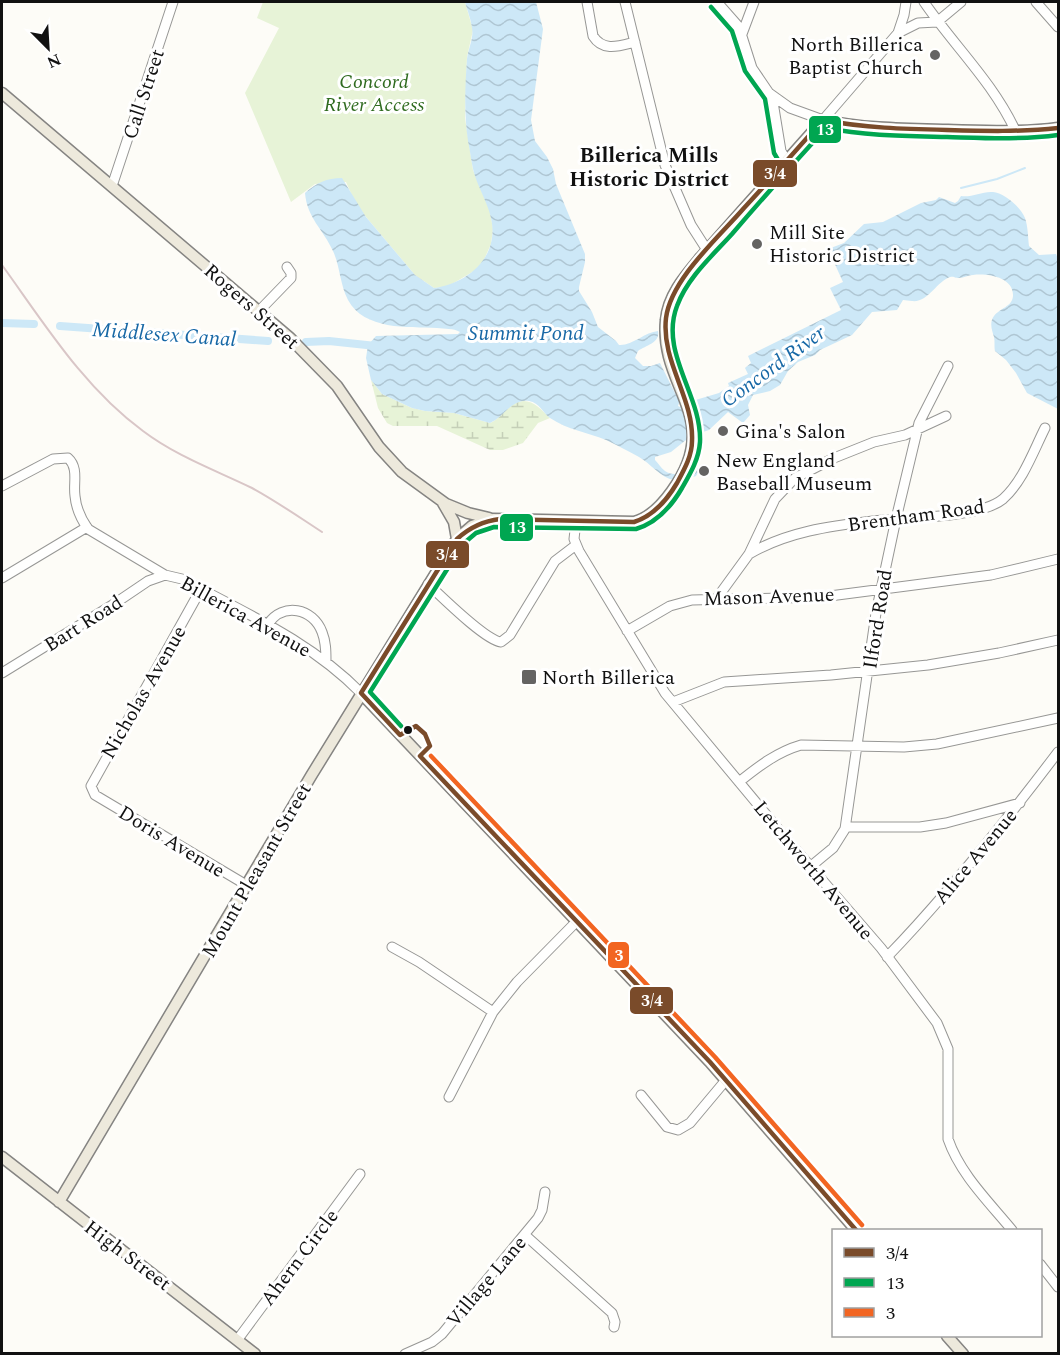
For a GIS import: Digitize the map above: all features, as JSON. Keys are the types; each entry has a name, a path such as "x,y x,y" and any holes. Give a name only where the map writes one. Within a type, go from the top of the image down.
{"main road":[{"name":"Rogers Street","path":"2,93 259,311 329,377 394,465 441,501 468,513 493,519"},
{"path":"493,519 626,523 642,519 662,503 681,476 689,458 693,437 692,419 687,402 668,352 666,319 675,291 708,250 823,120 877,128 1016,132 1059,128"},
{"path":"441,501 452,516 456,528 456,539"},
{"name":"Mount Pleasant Street","path":"60,1203 361,693 456,539 472,526 493,519"},
{"name":"Billerica Avenue","path":"361,693 578,920 726,1080 855,1229"},
{"name":"High Street","path":"2,1157 255,1353"},
{"path":"949,1337 963,1353"}],"street":[{"name":"Call Street","path":"112,186 173,2"},
{"path":"587,2 593,36 597,41 609,47 635,42"},
{"path":"625,2 667,170 693,229 708,250"},
{"path":"717,2 742,33 754,72 772,96 795,111 823,120 898,33 906,2"},
{"path":"742,33 754,2"},
{"path":"924,2 937,22 991,88 1016,132"},
{"path":"898,33 918,23 937,22 961,2"},
{"path":"1036,2 1059,27"},
{"path":"772,96 781,151 787,161"},
{"path":"259,311 291,278 291,273 286,267"},
{"name":"Ilford Road","path":"810,867 833,848 846,827 881,589 896,519 917,429 948,366"},
{"path":"717,598 749,554 772,504 788,484 805,472 834,458 874,442 905,435 946,416"},
{"name":"Brentham Road","path":"749,554 801,532 974,510 999,502 1020,477 1045,428"},
{"path":"2,486 53,459 68,458 74,468 76,503 87,527 2,578"},
{"path":"428,584 484,633 495,641 501,642 510,635 555,561 576,545 574,539 576,521"},
{"name":"Billerica Avenue","path":"87,527 165,575 182,579 268,624 326,661 361,693"},
{"name":"Letchworth Avenue","path":"576,545 656,680 887,957 937,1023 948,1049 948,1139 952,1152 961,1167 1011,1229"},
{"name":"Mason Avenue","path":"627,631 675,604 697,599 805,598 991,575 1059,560"},
{"name":"Bart Road","path":"2,673 148,581 165,575"},
{"name":"Nicholas Avenue","path":"95,795 91,783 201,589"},
{"path":"268,624 272,617 282,611 295,610 312,617 322,630 327,647 326,661"},
{"path":"673,702 724,682 868,671 956,661 1059,640"},
{"path":"739,782 771,757 786,750 808,745 904,747 937,744 1059,718"},
{"name":"Alice Avenue","path":"887,957 1020,803 1059,752"},
{"name":"Doris Avenue","path":"95,795 248,886"},
{"path":"846,827 920,827 946,823 1020,803"},
{"path":"449,1097 493,1012 517,982 578,920"},
{"path":"392,947 419,962 493,1012"},
{"path":"640,1095 668,1126 678,1130 690,1123 726,1080"},
{"name":"Ahern Circle","path":"238,1339 360,1174"},
{"name":"Village Lane","path":"405,1353 432,1342 442,1334 525,1235 542,1210 545,1192"},
{"path":"525,1235 612,1313 615,1327"},
{"path":"1042,1265 1059,1287"}],"green space":[{"name":"Concord River Access","path":"263,2 465,2 473,30 467,57 465,118 473,170 490,211 493,229 491,244 483,262 474,271 447,287 434,288 415,275 366,217 354,200 346,182 315,184 291,202 245,93 279,28 257,18"},
{"path":"371,380 382,394 412,408 425,411 454,413 490,423 515,403 527,401 550,418 538,423 523,443 503,450 490,450 437,426 393,426 387,423 378,408"}],"water":[{"path":"465,2 536,2 543,29 531,120 535,141 553,169 556,184 585,254 579,291 598,327 619,345 658,331 655,341 638,351 635,358 643,366 660,363 680,400 678,406 719,393 729,386 728,383 748,374 745,368 751,363 748,356 841,310 830,288 843,282 828,249 844,243 864,224 883,222 921,203 936,200 939,197 955,203 961,196 989,192 1002,195 1020,209 1026,221 1029,246 1039,255 1056,254 1058,259 1058,409 1027,393 1016,373 995,351 992,321 996,313 1012,300 1012,290 1004,280 979,275 950,277 923,299 903,300 897,310 872,312 852,335 798,362 788,371 780,385 770,391 753,395 748,405 750,415 743,423 728,412 709,430 691,436 671,452 655,457 655,460 668,473 682,474 700,469 696,476 685,479 669,479 643,460 618,446 557,422 547,416 536,404 529,401 518,402 490,423 454,413 412,408 382,394 371,380 366,358 368,345 376,336 458,334 460,332 449,329 388,325 365,317 355,310 345,294 333,251 309,210 305,193 322,182 342,178 366,217 415,275 434,288 453,283 470,274 483,260 491,243 492,223 473,169 467,131 466,69 472,32"}],"waterway":[{"path":"961,188 997,179 1025,168"},
{"name":"Middlesex Canal","path":"2,323 34,324"},
{"name":"Middlesex Canal","path":"60,326 268,341"},
{"name":"Middlesex Canal","path":"306,342 329,341 376,346"}],"railway":[{"path":"2,265 66,354 122,414 169,448 252,488 322,532"}],"transit line":[{"name":"13","path":"711,7 732,31 745,71 765,99 774,153 781,165"},
{"name":"3/4","path":"855,1229 710,1062 420,756 430,746 425,734 416,726 400,735 361,693 457,539 467,531 482,523 500,519 634,522 653,512 669,495 687,463 692,441 688,410 668,350 666,318 670,303 677,288 698,259 823,120 916,129 1002,131 1058,128"},
{"name":"13","path":"401,726 370,692 463,544 476,533 494,527 636,529 656,518 678,495 694,466 700,442 695,408 673,340 673,323 681,296 701,267 826,128 871,134 916,136 1030,138 1058,135"},
{"name":"3","path":"431,756 715,1057 862,1225"}],"place":[{"name":"North Billerica Baptist Church","path":"935,55"},
{"name":"Mill Site Historic District","path":"757,244"},
{"name":"Gina's Salon","path":"723,431"},
{"name":"New England Baseball Museum","path":"704,471"},
{"name":"North Billerica","path":"529,677"}],"district":[{"name":"Billerica Mills Historic District","path":"649,167"}],"water label":[{"name":"Summit Pond","path":"526,333"},
{"name":"Concord River","path":"773,366"}]}
